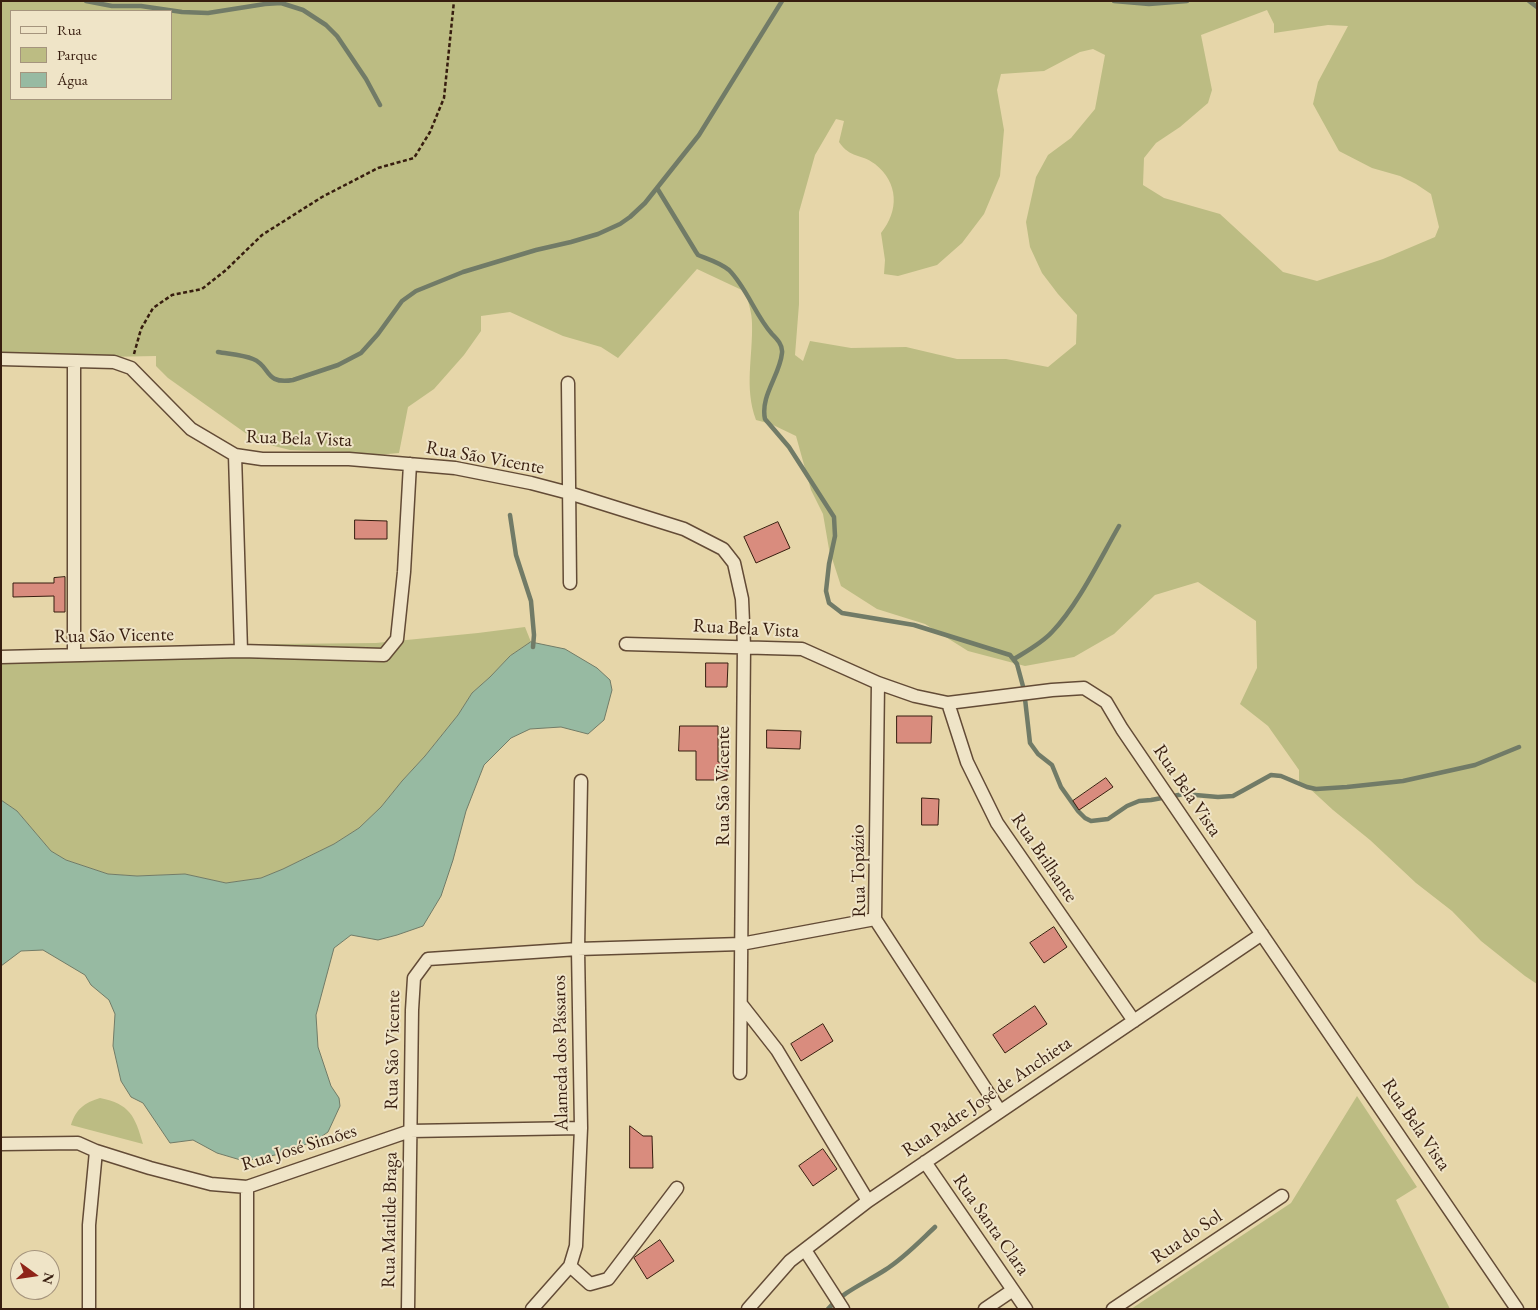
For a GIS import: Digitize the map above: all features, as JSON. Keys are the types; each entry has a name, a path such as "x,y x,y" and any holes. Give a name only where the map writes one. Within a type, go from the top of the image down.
{"street":[{"path":"1,359 114,362 131,368"},
{"path":"74,361 74,654"},
{"name":"Rua Bela Vista","path":"131,368 191,430 235,455 262,459 349,458 410,464"},
{"path":"568,383 570,583"},
{"path":"235,455 240,651"},
{"name":"Rua São Vicente","path":"1,657 240,651 384,655 397,638 404,572 410,464 455,468 570,493 684,529 723,549 734,563 742,599 744,646 740,1073"},
{"name":"Rua Bela Vista","path":"626,644 802,649 878,683 915,696 948,703 1052,690 1084,688 1106,702 1122,729 1517,1309"},
{"name":"Rua Topázio","path":"878,683 875,920 1000,1111"},
{"name":"Rua Brilhante","path":"948,703 967,762 997,824 1134,1020"},
{"name":"Alameda dos Pássaros","path":"532,1309 570,1266 576,1246 581,1128 578,949 581,781"},
{"name":"Rua São Vicente","path":"410,1131 414,978 428,959 578,949 742,944 875,920"},
{"name":"Rua Padre José de Anchieta","path":"748,1309 790,1261 868,1201 1262,934"},
{"path":"741,1004 777,1050 868,1201"},
{"name":"Rua José Simões","path":"1,1144 78,1143 96,1151 150,1168 211,1184 247,1187 410,1131 581,1128"},
{"name":"Rua Matilde Braga","path":"408,1309 410,1131"},
{"path":"88,1309 89,1225 96,1151"},
{"name":"Rua Santa Clara","path":"925,1162 1026,1309"},
{"path":"247,1187 247,1309"},
{"path":"570,1266 590,1284 608,1279 677,1188"},
{"name":"Rua do Sol","path":"1112,1309 1282,1196"},
{"path":"805,1250 843,1309"},
{"path":"985,1309 1014,1290"}],"path":[{"path":"131,368 141,330 153,308 172,296 202,289 226,270 262,235 322,196 378,168 414,158 430,132 444,98 454,1"}],"green space":[{"path":"1,1 1537,1 1537,984 1481,941 1452,911 1416,883 1370,840 1308,787 1299,782 1299,770 1268,726 1240,704 1257,668 1256,621 1198,582 1155,595 1114,634 1074,657 1025,666 968,651 925,624 877,609 841,586 829,549 823,514 811,490 796,436 771,424 756,420 752,408 750,372 752,319 746,292 697,269 618,358 601,347 563,336 510,312 481,316 481,331 464,355 434,389 408,407 399,453 366,456 351,452 290,450 258,442 168,378 156,366 156,356 1,359","holes":["1267,10 1274,24 1274,33 1328,25 1348,26 1318,82 1313,104 1339,151 1372,168 1400,176 1431,194 1439,227 1435,237 1383,259 1317,281 1283,272 1220,214 1164,198 1143,185 1144,158 1156,143 1180,127 1208,103 1212,90 1201,35","1093,49 1105,55 1095,109 1071,138 1048,155 1036,177 1026,222 1030,247 1042,273 1077,315 1076,344 1048,367 1006,359 957,359 906,347 851,348 810,341 803,361 795,355 799,304 799,212 815,155 836,119 844,121 839,142 843,147 852,154 875,164 889,180 894,197 891,216 881,233 885,260 884,274 898,276 937,265 962,243 984,214 1000,176 1004,130 997,90 1001,74 1044,71 1080,52"]},
{"path":"525,627 531,642 510,656 472,693 458,715 425,756 381,807 359,828 334,844 261,878 226,883 185,874 137,876 108,874 66,860 51,851 17,811 1,800 1,656 186,645 376,643"},
{"path":"1357,1096 1417,1187 1396,1200 1450,1309 1131,1309 1291,1203"},
{"path":"100,1098 118,1104 130,1113 143,1144 71,1125 81,1107"}],"water":[{"path":"531,642 565,649 597,668 610,680 612,690 604,720 588,734 561,727 530,729 511,738 484,765 466,811 441,896 423,926 378,940 351,935 334,948 316,1015 318,1047 331,1086 339,1098 340,1106 328,1132 315,1141 275,1155 244,1161 217,1153 193,1140 170,1143 143,1103 131,1097 121,1081 113,1046 115,1014 109,1000 91,985 85,975 43,950 21,951 1,966 1,800 17,811 51,851 66,860 108,874 137,876 185,874 226,883 261,878 334,844 359,828 381,807 425,756 458,715 472,693 510,656"}],"building":[{"path":"355,520 387,521 387,539 355,539"},
{"path":"778,522 790,548 756,563 744,537"},
{"path":"65,577 65,612 54,612 54,596 13,597 13,583 54,583 54,578"},
{"path":"706,663 728,663 727,687 706,687"},
{"path":"897,716 932,716 931,743 897,743"},
{"path":"680,726 718,726 718,762 727,762 727,780 696,780 696,751 679,751"},
{"path":"767,730 801,731 800,749 767,748"},
{"path":"1106,778 1113,787 1079,810 1073,801"},
{"path":"922,798 939,799 938,825 922,825"},
{"path":"1054,927 1067,947 1044,963 1030,943"},
{"path":"1035,1006 1047,1024 1005,1053 993,1035"},
{"path":"823,1024 833,1041 801,1061 791,1044"},
{"path":"630,1126 643,1136 652,1136 653,1168 630,1168"},
{"path":"823,1149 837,1169 813,1186 799,1166"},
{"path":"660,1240 674,1261 647,1279 634,1258"}],"waterway":[{"path":"86,1 112,6 141,6 168,10"},
{"path":"218,352 253,359 259,362 277,380 293,380 338,365 361,353 378,334 402,301 416,291 463,272 598,234 620,224 645,203 699,135 782,1"},
{"path":"1114,1 1149,4 1187,1"},
{"path":"1529,1 1537,7"},
{"path":"172,11 208,13 281,3 303,10 326,25 337,36 366,79 380,105"},
{"path":"657,188 698,255 718,263 729,270 741,285 766,327 781,345 782,350 778,369 765,402 765,419 789,447 834,517 835,536 826,591 829,603 842,613 914,625 1010,655 1017,664 1024,690 1030,743 1038,754 1052,765 1061,787 1085,818 1091,821 1108,819 1127,806 1139,801 1184,794 1218,797 1233,796 1271,775 1281,776 1316,789 1403,781 1475,765 1519,747"},
{"path":"510,515 516,555 531,601 534,635 533,647"},
{"path":"1014,659 1044,640 1062,621 1088,581 1119,526"},
{"path":"828,1309 848,1292 899,1260 935,1227"}]}
